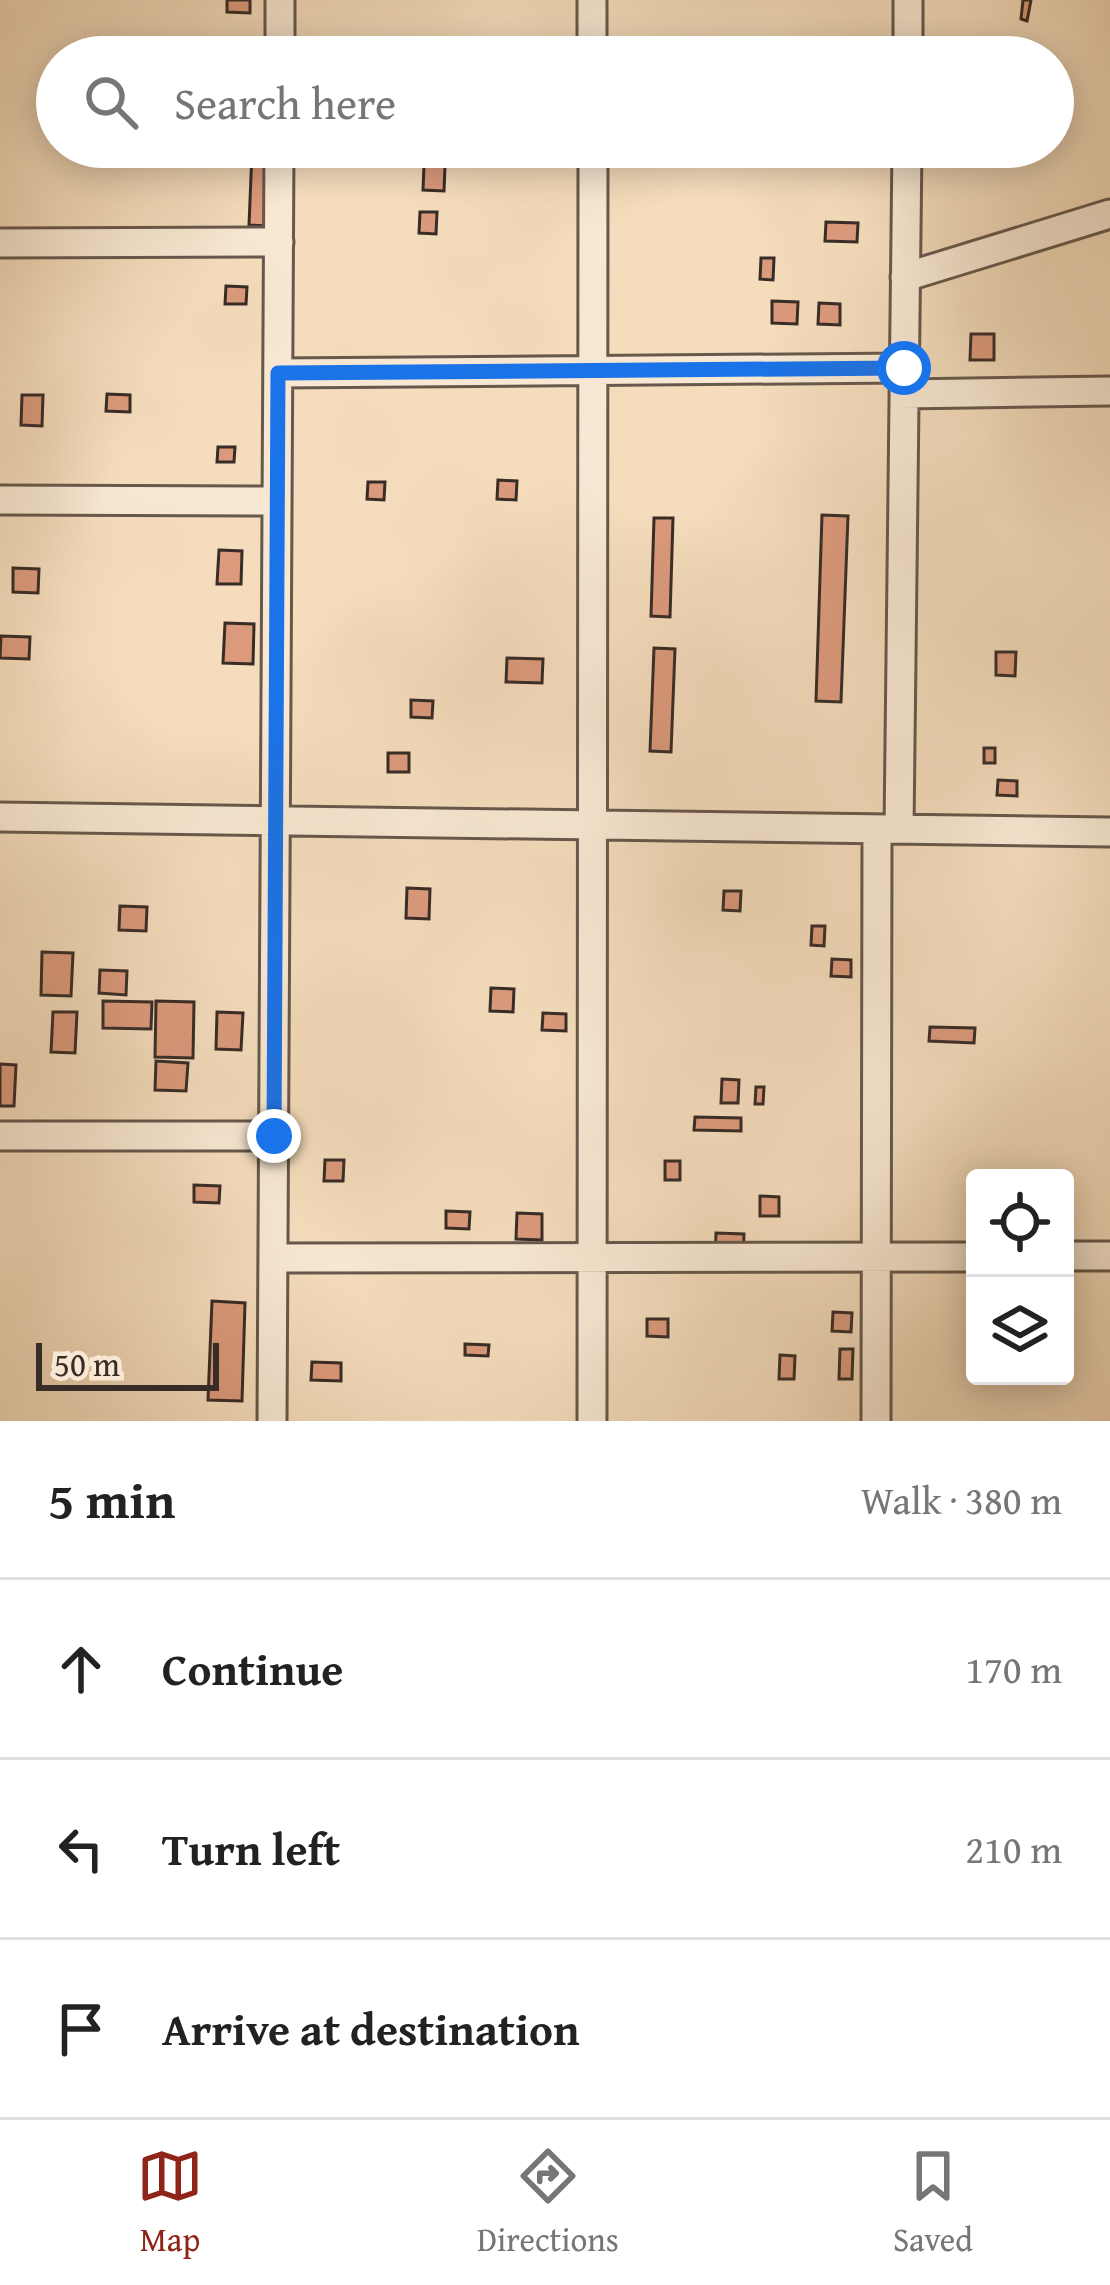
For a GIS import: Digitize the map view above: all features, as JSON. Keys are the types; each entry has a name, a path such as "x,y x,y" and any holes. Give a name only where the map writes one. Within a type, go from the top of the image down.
{"street":[{"path":"280,0 280,36"},
{"path":"592,0 592,36"},
{"path":"908,0 908,36"},
{"path":"272,1421 279,168"},
{"path":"592,168 592,1421"},
{"path":"876,1421 876,1257 907,168"},
{"path":"905,277 1110,214"},
{"path":"0,243 279,242"},
{"path":"278,373 593,370 1110,391"},
{"path":"0,500 278,501"},
{"path":"0,817 1110,832"},
{"path":"0,1136 274,1136"},
{"path":"1074,1256 1110,1256"},
{"path":"273,1258 966,1257"}],"building":[{"path":"227,0 250,0 250,13 227,12"},
{"path":"1023,0 1031,0 1027,21 1021,19"},
{"path":"251,168 270,168 268,226 249,225"},
{"path":"424,168 445,168 444,191 423,190"},
{"path":"420,212 437,212 436,234 419,233"},
{"path":"826,222 858,223 857,242 825,241"},
{"path":"761,258 774,258 773,280 760,279"},
{"path":"226,286 247,287 246,304 225,304"},
{"path":"772,301 798,302 797,324 772,323"},
{"path":"819,303 840,304 840,325 818,324"},
{"path":"971,334 994,334 994,360 970,360"},
{"path":"107,394 130,395 130,412 106,411"},
{"path":"22,395 43,395 42,426 21,425"},
{"path":"218,447 235,447 234,462 217,462"},
{"path":"498,480 517,481 516,500 497,499"},
{"path":"368,482 385,482 384,500 367,499"},
{"path":"822,515 848,516 841,702 816,701"},
{"path":"654,518 673,518 670,617 651,616"},
{"path":"219,550 242,551 241,584 217,584"},
{"path":"13,568 39,569 38,593 13,592"},
{"path":"225,623 254,624 253,664 223,663"},
{"path":"1,636 30,637 29,659 0,658"},
{"path":"654,648 675,649 671,752 650,751"},
{"path":"996,652 1016,652 1015,676 996,675"},
{"path":"507,658 543,659 542,683 506,682"},
{"path":"411,700 433,701 432,718 411,717"},
{"path":"984,748 995,748 995,763 984,763"},
{"path":"388,753 409,753 409,772 388,772"},
{"path":"998,780 1017,781 1017,796 997,795"},
{"path":"407,888 430,889 429,919 406,918"},
{"path":"724,891 741,891 740,911 723,910"},
{"path":"120,906 147,907 146,931 119,930"},
{"path":"812,926 825,926 824,946 811,945"},
{"path":"42,952 73,953 71,996 41,995"},
{"path":"832,959 851,960 851,977 831,976"},
{"path":"100,970 127,971 126,995 99,993"},
{"path":"491,988 514,989 513,1012 490,1011"},
{"path":"103,1001 152,1002 151,1029 103,1028"},
{"path":"156,1001 194,1002 193,1058 155,1057"},
{"path":"53,1012 77,1012 75,1053 51,1052"},
{"path":"217,1012 243,1013 241,1050 216,1049"},
{"path":"543,1013 566,1014 566,1031 542,1030"},
{"path":"930,1027 975,1028 974,1043 929,1041"},
{"path":"156,1061 188,1063 186,1091 155,1090"},
{"path":"0,1064 16,1065 14,1106 0,1106"},
{"path":"722,1079 739,1080 738,1103 721,1103"},
{"path":"756,1087 764,1087 763,1104 755,1104"},
{"path":"695,1117 741,1118 741,1131 694,1130"},
{"path":"325,1160 344,1160 343,1181 324,1181"},
{"path":"665,1161 680,1161 680,1180 665,1180"},
{"path":"194,1185 220,1186 219,1203 194,1202"},
{"path":"760,1196 779,1197 779,1216 760,1216"},
{"path":"446,1211 470,1212 469,1229 446,1228"},
{"path":"517,1213 542,1214 542,1240 516,1239"},
{"path":"716,1233 744,1234 743,1262 715,1261"},
{"path":"212,1301 245,1303 242,1401 208,1400"},
{"path":"833,1312 852,1313 851,1332 832,1331"},
{"path":"647,1319 668,1319 668,1337 647,1336"},
{"path":"465,1344 489,1345 488,1356 465,1355"},
{"path":"840,1349 853,1349 852,1379 839,1379"},
{"path":"780,1355 795,1356 794,1379 779,1379"},
{"path":"312,1362 341,1363 341,1381 311,1380"}],"route":[{"path":"274,1136 278,373 904,368"}]}
